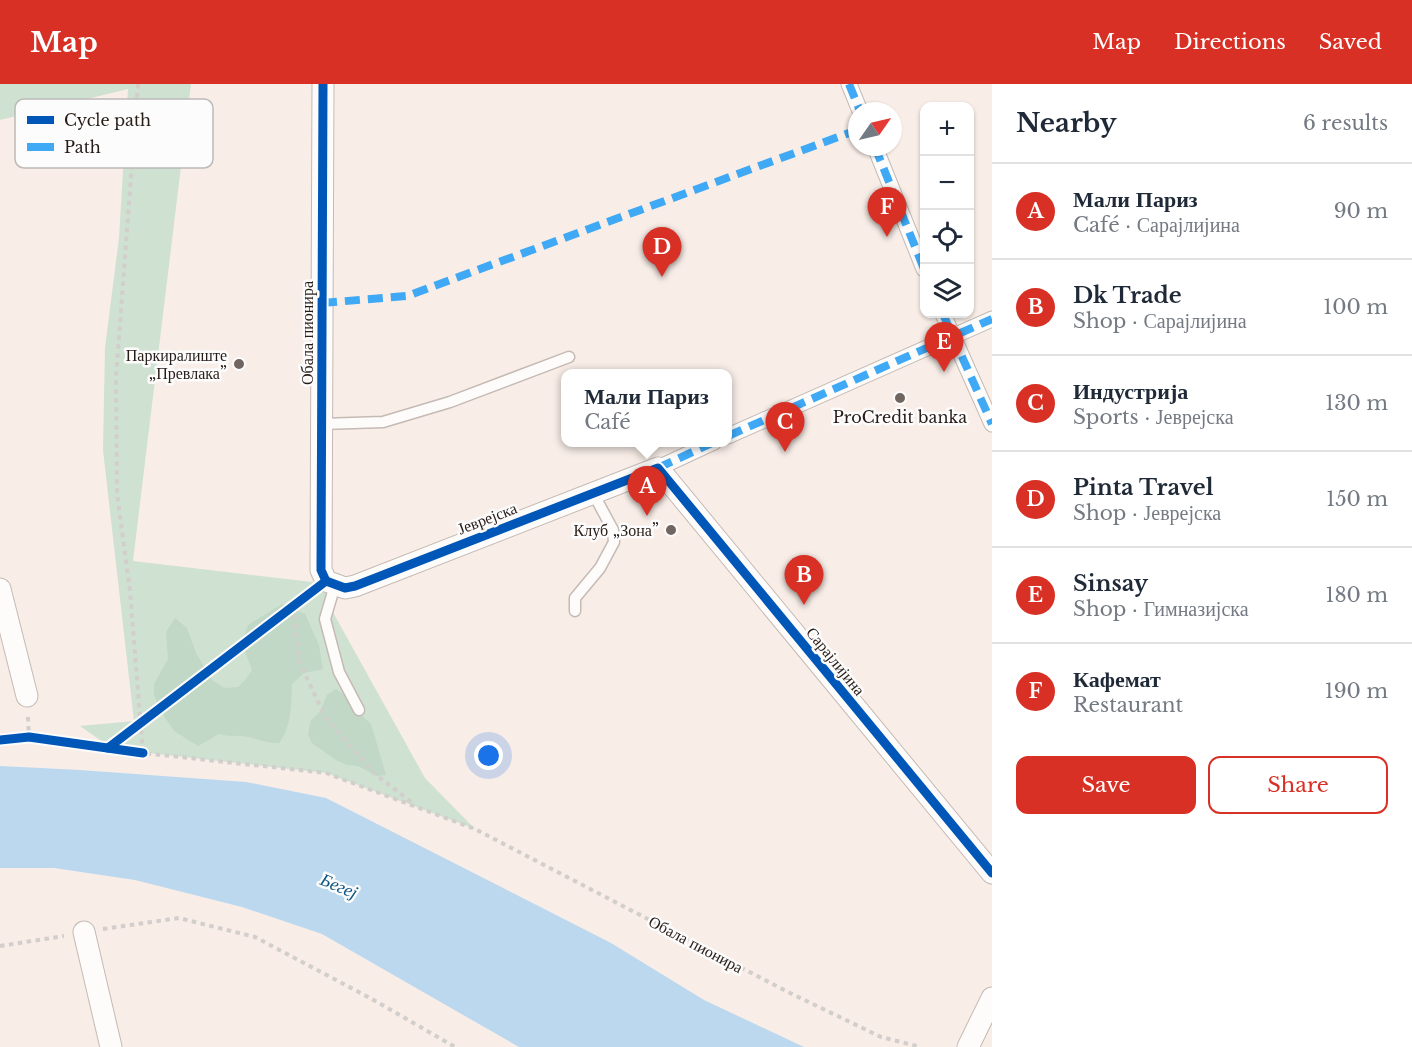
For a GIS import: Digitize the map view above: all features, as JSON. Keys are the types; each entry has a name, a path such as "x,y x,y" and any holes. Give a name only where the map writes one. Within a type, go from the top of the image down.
{"street":[{"name":"Обала пионира","path":"323,84 321,570 330,583"},
{"path":"849,84 856,102"},
{"path":"878,156 922,264"},
{"path":"945,318 992,424"},
{"path":"732,434 992,319"},
{"name":"Јеврејска","path":"330,583 345,588 355,586 658,468 703,447"},
{"name":"Сарајлијина","path":"658,468 992,873"},
{"path":"0,589 27,696"},
{"path":"84,932 111,1047"},
{"path":"968,1047 992,998"}],"lane":[{"path":"322,424 383,422 450,402 569,357"},
{"path":"575,610 575,598 600,568 614,542 613,530 593,493"},
{"path":"330,583 325,620 339,672 359,710"}],"path":[{"path":"137,99 138,84"},
{"path":"131,751 143,753 130,591 117,493 116,388 132,168"},
{"path":"108,748 292,606 330,583"},
{"path":"292,606 300,663 325,717 375,774 420,808"},
{"path":"19,738 37,738"},
{"path":"97,747 120,750"},
{"path":"0,946 179,918 255,937 370,998 455,1047"}],"green space":[{"path":"0,84 191,84 189,99 127,99 128,89 87,99 15,99 15,116 0,120"},
{"path":"123,168 181,168 133,561 321,583 335,616 425,778 475,829 326,773 113,749 80,726 134,721 103,450 105,348 119,238"},
{"path":"282,604 305,614 319,645 323,669 304,673 292,684 289,722 279,743 245,736 219,734 198,746 174,731 160,710 154,695 154,684 168,659 166,632 175,618 187,628 196,653 213,681 225,688 238,687 252,670 242,643 248,625"},
{"path":"336,689 346,696 353,708 371,724 386,775 377,776 358,766 347,765 312,743 308,734 311,720 320,712 327,695"}],"water":[{"name":"Бегеј","path":"0,766 246,782 326,798 611,943 704,1000 804,1047 519,1047 322,934 242,907 135,880 54,868 0,868"}],"marked path":[{"path":"849,84 856,102"},
{"path":"322,303 407,296 848,133"},
{"path":"879,156 922,264"},
{"path":"945,318 992,424"},
{"path":"732,434 992,319"},
{"path":"658,468 703,447"}],"cycle path":[{"path":"323,84 321,570 326,581"},
{"path":"326,581 345,588 355,586 658,468 992,873"},
{"path":"108,748 326,581"},
{"path":"0,740 29,737 143,753"}],"place":[{"name":"Кафемат","path":"887,237"},
{"name":"Pinta Travel","path":"662,277"},
{"name":"Паркиралиште „Превлака”","path":"239,364"},
{"name":"Sinsay","path":"944,372"},
{"name":"ProCredit banka","path":"900,398"},
{"name":"Индустрија","path":"785,452"},
{"name":"Мали Париз","path":"647,516"},
{"name":"Клуб „Зона”","path":"671,530"},
{"name":"Dk Trade","path":"804,605"}]}
